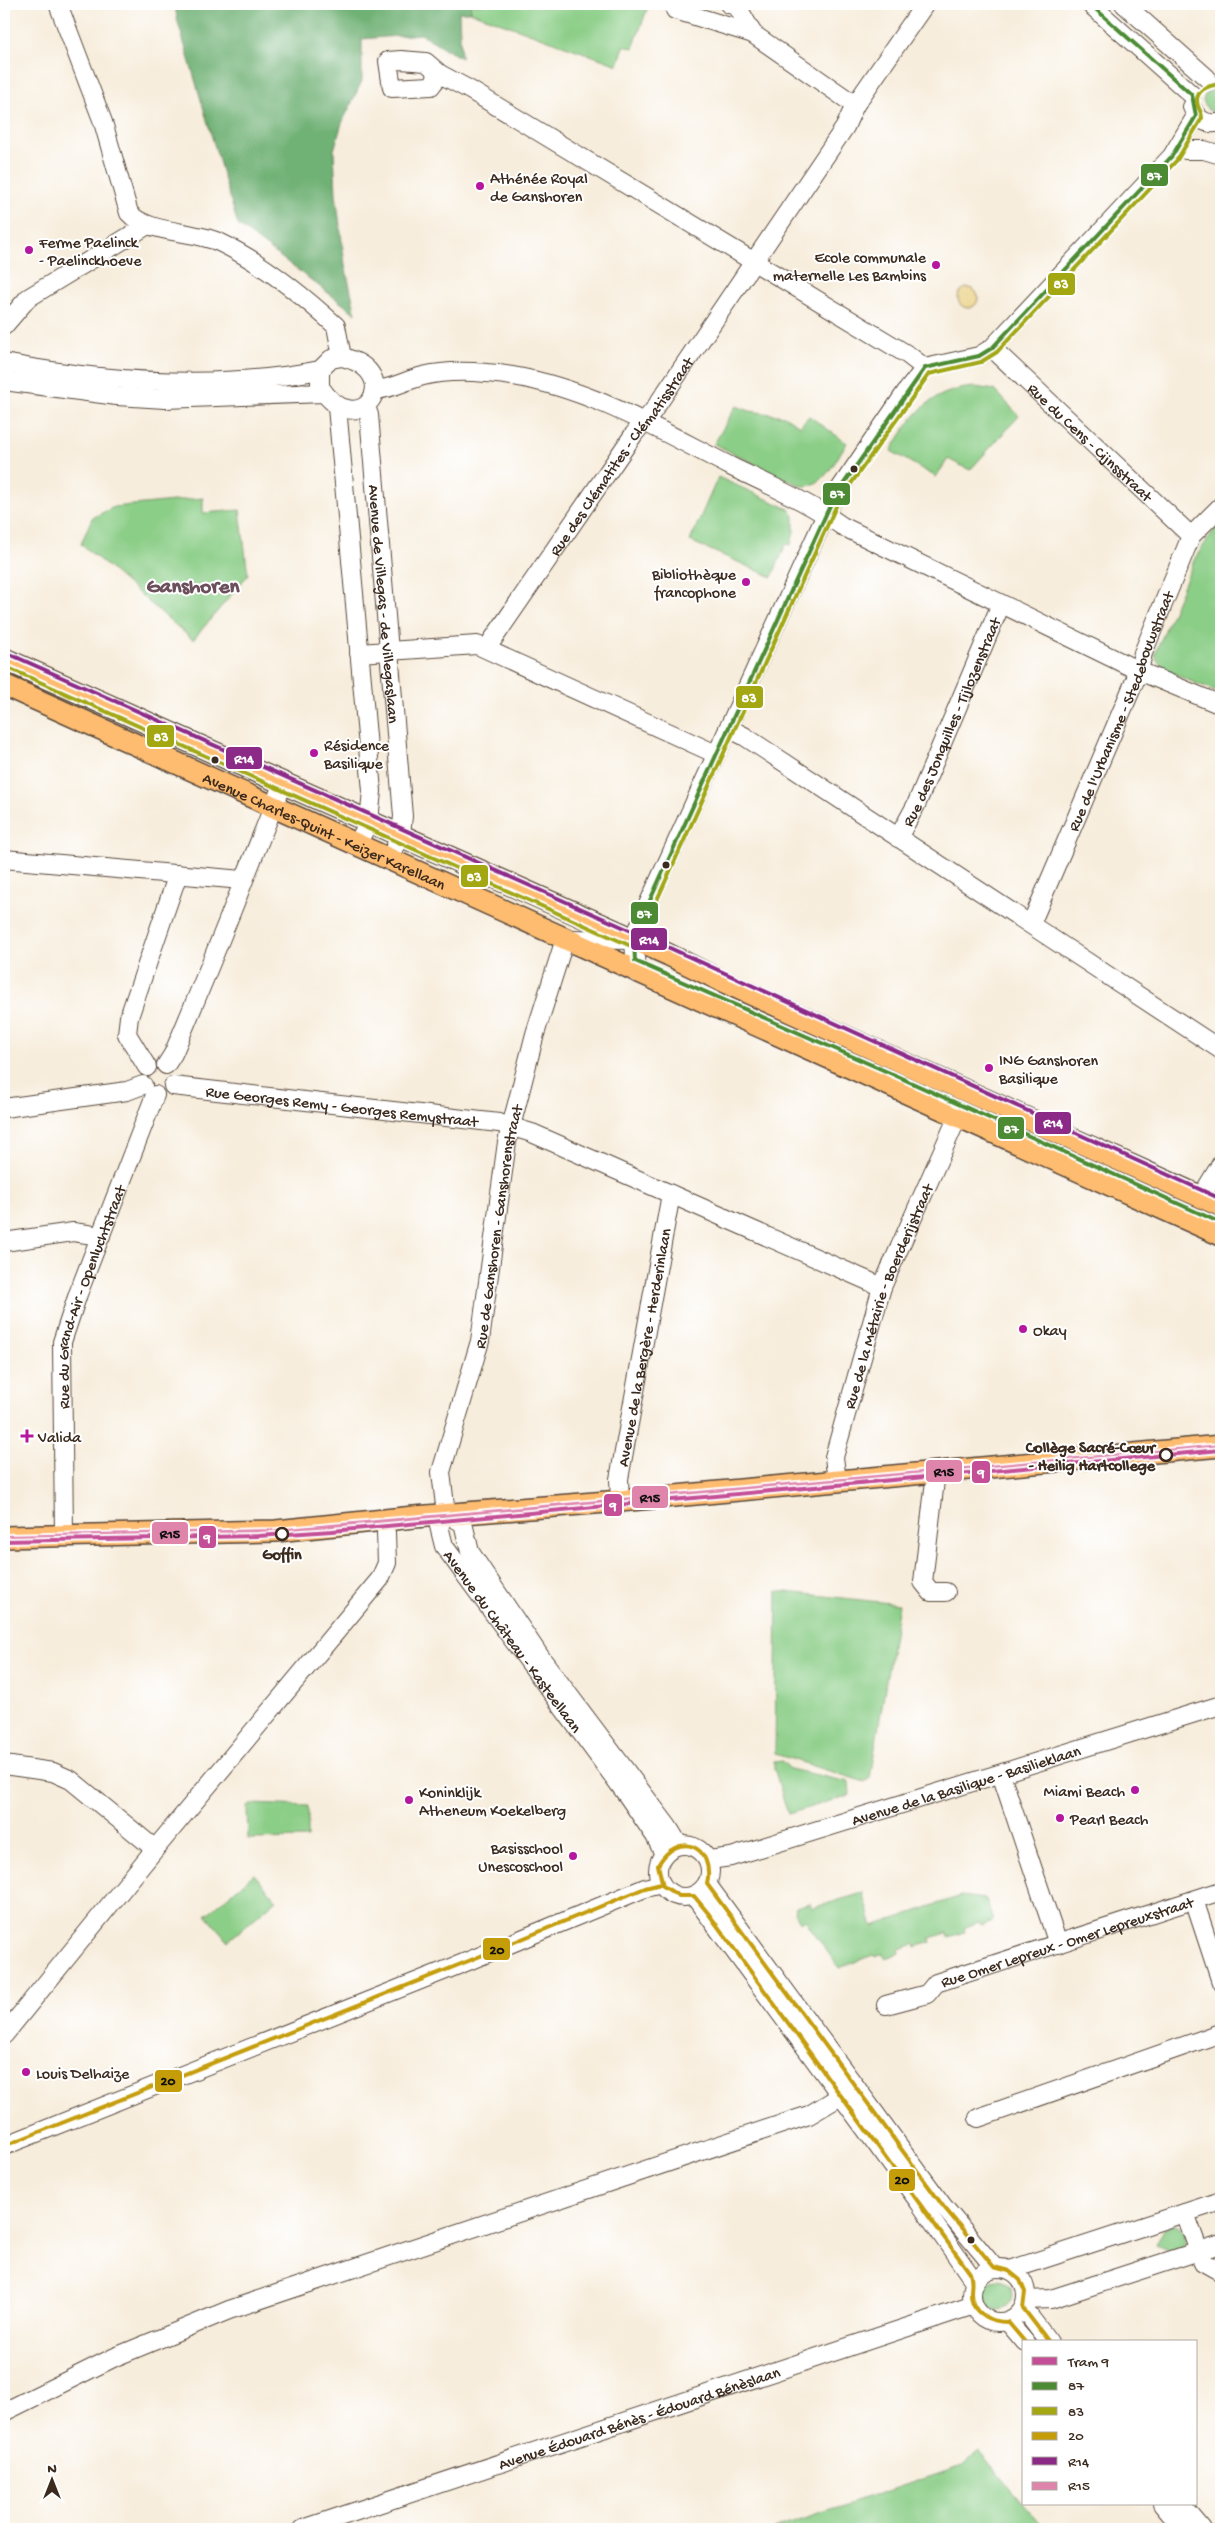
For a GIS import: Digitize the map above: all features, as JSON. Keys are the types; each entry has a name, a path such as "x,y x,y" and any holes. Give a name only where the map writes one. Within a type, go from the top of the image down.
{"main road":[{"name":"Avenue Charles-Quint - Keizer Karellaan","path":"4,659 401,835 1221,1206"},
{"name":"Avenue Charles-Quint - Keizer Karellaan","path":"4,685 390,858 636,973 1221,1235"},
{"path":"4,1537 276,1531 456,1519 620,1501 1221,1446"},
{"path":"198,1534 230,1543 386,1532 456,1519"}],"street":[{"path":"58,4 103,122 129,213 146,226 173,229 220,242 266,269 336,326 342,357"},
{"path":"677,4 675,10 753,34 855,105"},
{"path":"729,4 737,6 753,34"},
{"name":"Rue des Clématites - Clématisstraat","path":"487,648 753,263 845,127 855,105 925,4"},
{"path":"1090,4 1192,95"},
{"path":"1124,4 1218,78 1195,88 1192,95 1192,109 1210,120 1221,156"},
{"path":"440,74 470,90 753,263 900,350 925,368"},
{"path":"636,973 634,940 646,909 826,515 842,485 906,392 925,368 979,356 992,348 1210,120"},
{"path":"1178,153 1204,150 1221,156"},
{"path":"4,326 28,298 146,226"},
{"name":"Rue du Cens - Cijnsstraat","path":"992,348 1191,536"},
{"path":"4,363 47,371 168,381 218,380 320,370 331,360 342,357 354,360 371,373 376,390 371,402 366,407 348,410 337,406 320,387 320,370"},
{"path":"376,390 423,376 452,372 513,376 570,389 643,423 826,515 842,526 1001,604 1139,671 1221,706"},
{"path":"4,380 108,395 165,399 324,393"},
{"name":"Avenue de Villegas - de Villegaslaan","path":"337,406 372,791 369,821 358,844"},
{"name":"Avenue de Villegas - de Villegaslaan","path":"366,407 369,415 403,816 401,835 390,858"},
{"name":"Rue de l'Urbanisme - Stedebouwstraat","path":"1031,924 1139,671 1143,653 1191,536 1221,506"},
{"name":"Rue des Jonquilles - Tijlozenstraat","path":"898,838 916,805 1001,604"},
{"path":"359,653 477,645 716,754"},
{"path":"728,728 744,736 1221,1050"},
{"path":"166,1065 173,1054 212,965 242,880 283,783"},
{"path":"4,859 242,880"},
{"path":"4,1108 127,1091 149,1090 167,1092 173,1086 173,1073 166,1065 154,1063 147,1067 127,1034 129,1017 178,874"},
{"path":"565,939 634,940"},
{"name":"Rue de Ganshoren - Ganshorenstraat","path":"456,1519 441,1472 480,1341 511,1127 535,1034 565,939"},
{"name":"Rue du Grand-Air - Openluchtstraat","path":"64,1536 62,1342 101,1236 149,1090 142,1077 147,1067"},
{"name":"Rue Georges Remy - Georges Remystraat","path":"173,1086 499,1123 532,1133 882,1287"},
{"name":"Rue de la Métairie - Boerderijstraat","path":"836,1481 834,1457 882,1287 958,1116"},
{"path":"1201,1197 1221,1164"},
{"name":"Avenue de la Bergère - Herderinlaan","path":"620,1501 619,1479 671,1194"},
{"path":"4,1242 74,1232 101,1236"},
{"path":"936,1472 923,1582 931,1592 946,1592"},
{"name":"Avenue du Château - Kasteellaan","path":"456,1519 470,1552 536,1650 668,1826 679,1845"},
{"name":"Avenue du Château - Kasteellaan","path":"456,1519 444,1546 628,1795 664,1854"},
{"path":"4,2035 155,1849 380,1579 387,1563 386,1532"},
{"name":"Avenue de la Basilique - Basilieklaan","path":"709,1860 731,1857 1221,1705"},
{"path":"4,1765 53,1772 71,1780 155,1849"},
{"path":"1001,1774 1058,1944"},
{"path":"679,1845 697,1847 709,1860 711,1868 708,1884 694,1896 686,1897 672,1894 661,1884 658,1865 664,1854 679,1845"},
{"path":"4,2146 466,1962 645,1888 661,1884"},
{"path":"708,1884 849,2091 974,2281"},
{"name":"Rue Omer Lepreux - Omer Lepreuxstraat","path":"886,2005 927,1994 936,1983 1221,1891"},
{"path":"694,1896 943,2206 1002,2269 1024,2284 1024,2304 1019,2314 1008,2322 993,2322 986,2319 974,2305 971,2297 974,2281 978,2275 1002,2269 1221,2201"},
{"path":"1194,1900 1221,1982"},
{"path":"978,2118 1221,2033"},
{"path":"4,2412 114,2357 229,2310 809,2115 849,2091"},
{"path":"1185,2213 1206,2265 1221,2272"},
{"path":"1024,2304 1051,2299 1221,2244"},
{"path":"1024,2304 1048,2340"},
{"name":"Avenue Édouard Bénès - Édouard Bénèslaan","path":"304,2529 974,2305"},
{"path":"1008,2322 1023,2340"},
{"path":"1164,2506 1183,2529"},
{"path":"1183,2506 1202,2529"}],"green space":[{"path":"175,4 470,4 471,12 459,12 461,58 421,34 362,39 362,81 342,123 334,150 336,194 345,265 356,314 238,225 177,19"},
{"path":"470,4 649,4 633,48 624,46 618,65 471,12"},
{"path":"1215,89 1221,91 1221,110 1213,112 1208,110 1203,101 1205,94"},
{"path":"975,387 995,390 1019,416 970,470 948,459 936,477 891,451 915,416 934,399 959,389"},
{"path":"736,406 750,411 784,416 800,426 809,416 847,443 834,465 823,478 817,483 801,486 714,444"},
{"path":"718,477 789,509 794,516 794,531 791,545 786,544 772,577 690,541"},
{"path":"203,498 203,513 240,510 248,575 193,640 81,544 92,518 114,507"},
{"path":"1221,520 1221,693 1182,678 1163,667 1157,661 1155,654 1195,558"},
{"path":"777,1591 899,1604 870,1778 865,1782 775,1754"},
{"path":"782,1761 790,1769 849,1782 850,1795 788,1814 774,1768 774,1762"},
{"path":"250,1804 308,1806 308,1838 248,1839 247,1806"},
{"path":"254,1874 276,1900 228,1941 206,1915"},
{"path":"863,1893 873,1926 961,1896 986,1899 993,1921 981,1926 979,1922 963,1928 964,1932 949,1937 947,1933 930,1938 931,1942 916,1947 915,1944 899,1949 900,1953 885,1958 883,1954 875,1957 873,1955 839,1968 805,1920 801,1923 795,1914 796,1907 810,1903 812,1908"},
{"path":"1176,2225 1184,2231 1186,2240 1182,2247 1172,2251 1156,2244 1164,2228"},
{"path":"998,2280 1004,2281 1012,2289 1012,2301 1004,2309 998,2310 992,2309 984,2301 983,2295 984,2289 992,2281"},
{"path":"979,2452 1022,2502 1022,2506 1025,2506 1045,2529 774,2529 962,2466"}],"sand":[{"path":"968,288 975,291 978,298 975,305 968,308 961,305 958,298 961,291"}],"tram line":[{"name":"9","path":"4,1541 258,1536 332,1531 1221,1450"}],"transit line":[{"name":"87","path":"1090,4 1192,95 1196,116 1172,156 992,348 979,356 925,368 833,499 646,909 634,940 635,961 890,1073 1221,1223"},
{"name":"83","path":"640,942 652,911 838,502 929,374 981,362 997,352 1177,160 1202,118 1197,101 1200,92 1207,87 1221,84"},
{"name":"R14","path":"7,653 672,949 1221,1199"},
{"name":"83","path":"4,666 631,946"},
{"name":"R15","path":"4,1537 276,1531 1221,1446"},
{"name":"20","path":"1023,2340 1008,2322 988,2318 974,2306 970,2273 708,1913 694,1896 679,1896 663,1886 658,1865 666,1854 684,1845 693,1847 700,1852 706,1860 708,1871 707,1884 943,2206 994,2267 1009,2271 1020,2280 1025,2292 1023,2308 1047,2340"},
{"name":"20","path":"4,2146 466,1962 645,1888 661,1884"}],"place":[{"name":"Athénée Royal de Ganshoren","path":"480,186"},
{"name":"Ferme Paelinck - Paelinckhoeve","path":"29,250"},
{"name":"Ecole communale maternelle Les Bambins","path":"936,265"},
{"name":"Bibliothèque francophone","path":"746,582"},
{"name":"Résidence Basilique","path":"314,753"},
{"name":"ING Ganshoren Basilique","path":"989,1068"},
{"name":"Okay","path":"1023,1329"},
{"name":"Valida","path":"27,1436"},
{"name":"Collège Sacré-Cœur - Heilig Hartcollege","path":"1166,1455"},
{"name":"Goffin","path":"282,1534"},
{"name":"Miami Beach","path":"1135,1790"},
{"name":"Koninklijk Atheneum Koekelberg","path":"409,1800"},
{"name":"Pearl Beach","path":"1060,1818"},
{"name":"Basisschool Unescoschool","path":"573,1856"},
{"name":"Louis Delhaize","path":"26,2072"}],"district":[{"name":"Ganshoren","path":"193,585"}]}
